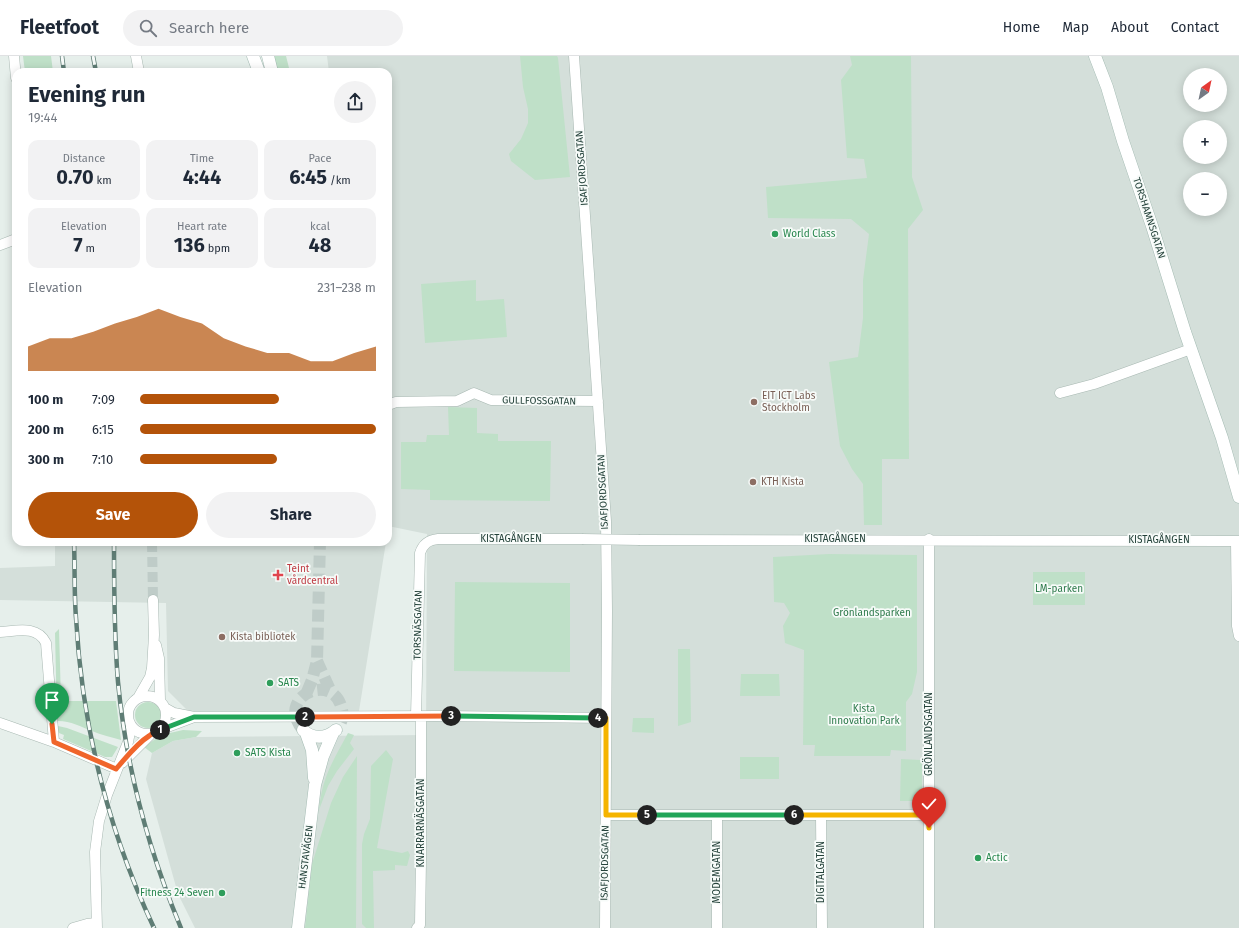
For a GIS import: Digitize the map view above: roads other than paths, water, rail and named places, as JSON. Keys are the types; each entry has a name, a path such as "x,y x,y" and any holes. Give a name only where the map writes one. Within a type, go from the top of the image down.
{"street":[{"path":"14,56 15,68"},
{"path":"137,56 138,68"},
{"path":"253,56 258,68"},
{"path":"268,56 271,68"},
{"name":"ISAFJORDSGATAN","path":"574,56 606,521 605,928"},
{"name":"TORSHAMNSGATAN","path":"1095,56 1107,87 1123,141 1222,438 1239,497"},
{"name":"TORSHAMNSGATAN","path":"1104,56 1107,87"},
{"path":"0,245 12,240"},
{"path":"1060,393 1094,384 1192,349"},
{"name":"GULLFOSSGATAN","path":"392,404 396,402 458,401 474,393 492,400 598,401"},
{"name":"KISTAGÅNGEN","path":"432,540 929,539 1238,541"},
{"name":"GRÖNLANDSGATAN","path":"929,539 929,928"},
{"name":"TORSNÄSGATAN","path":"418,716 420,553 423,546 432,540"},
{"path":"1238,541 1237,626 1239,636"},
{"path":"73,928 87,924 97,926 95,852 99,821 116,769 128,742 131,726 128,716 129,709 138,698 150,677 154,634 153,600"},
{"path":"0,632 34,631 40,635 46,643 54,742"},
{"path":"154,634 159,658 163,704 167,713 167,719 162,729"},
{"path":"138,698 145,695 151,696 174,713 194,717 418,716 606,718"},
{"name":"KNARRARNÄSGATAN","path":"417,928 420,925 421,860 418,716"},
{"path":"116,769 150,735 194,717"},
{"path":"0,723 54,742 116,769"},
{"path":"131,726 142,734 150,735"},
{"name":"HANSTAVÄGEN","path":"298,928 315,785 323,756 334,731 322,737 314,737 304,732 312,750 315,785"},
{"path":"606,815 928,815"},
{"name":"DIGITALGATAN","path":"821,815 822,928"},
{"name":"MODEMGATAN","path":"716,816 717,928"}],"tunnel":[{"path":"152,546 153,600"},
{"path":"307,692 317,661 320,546"},
{"path":"317,661 331,692"},
{"path":"303,730 296,718 296,707 301,698 309,692 319,690 329,691 337,698 343,715 341,723 336,730"}],"railway":[{"path":"62,56 64,68"},
{"path":"93,56 95,68"},
{"path":"74,546 75,609 79,658 91,738 100,777 123,853 154,928"},
{"path":"114,546 114,612 118,682 127,745 140,807 149,838 158,868 181,928"}],"place":[{"name":"World Class","path":"775,234"},
{"name":"EIT ICT Labs Stockholm","path":"754,402"},
{"name":"KTH Kista","path":"753,482"},
{"name":"Teint vårdcentral","path":"278,575"},
{"name":"Kista bibliotek","path":"222,637"},
{"name":"SATS","path":"270,683"},
{"name":"SATS Kista","path":"237,753"},
{"name":"Actic","path":"978,858"},
{"name":"Fitness 24 Seven","path":"222,893"}],"park label":[{"name":"LM-parken","path":"1059,589"},
{"name":"Grönlandsparken","path":"872,613"},
{"name":"Kista Innovation Park","path":"864,714"}]}
